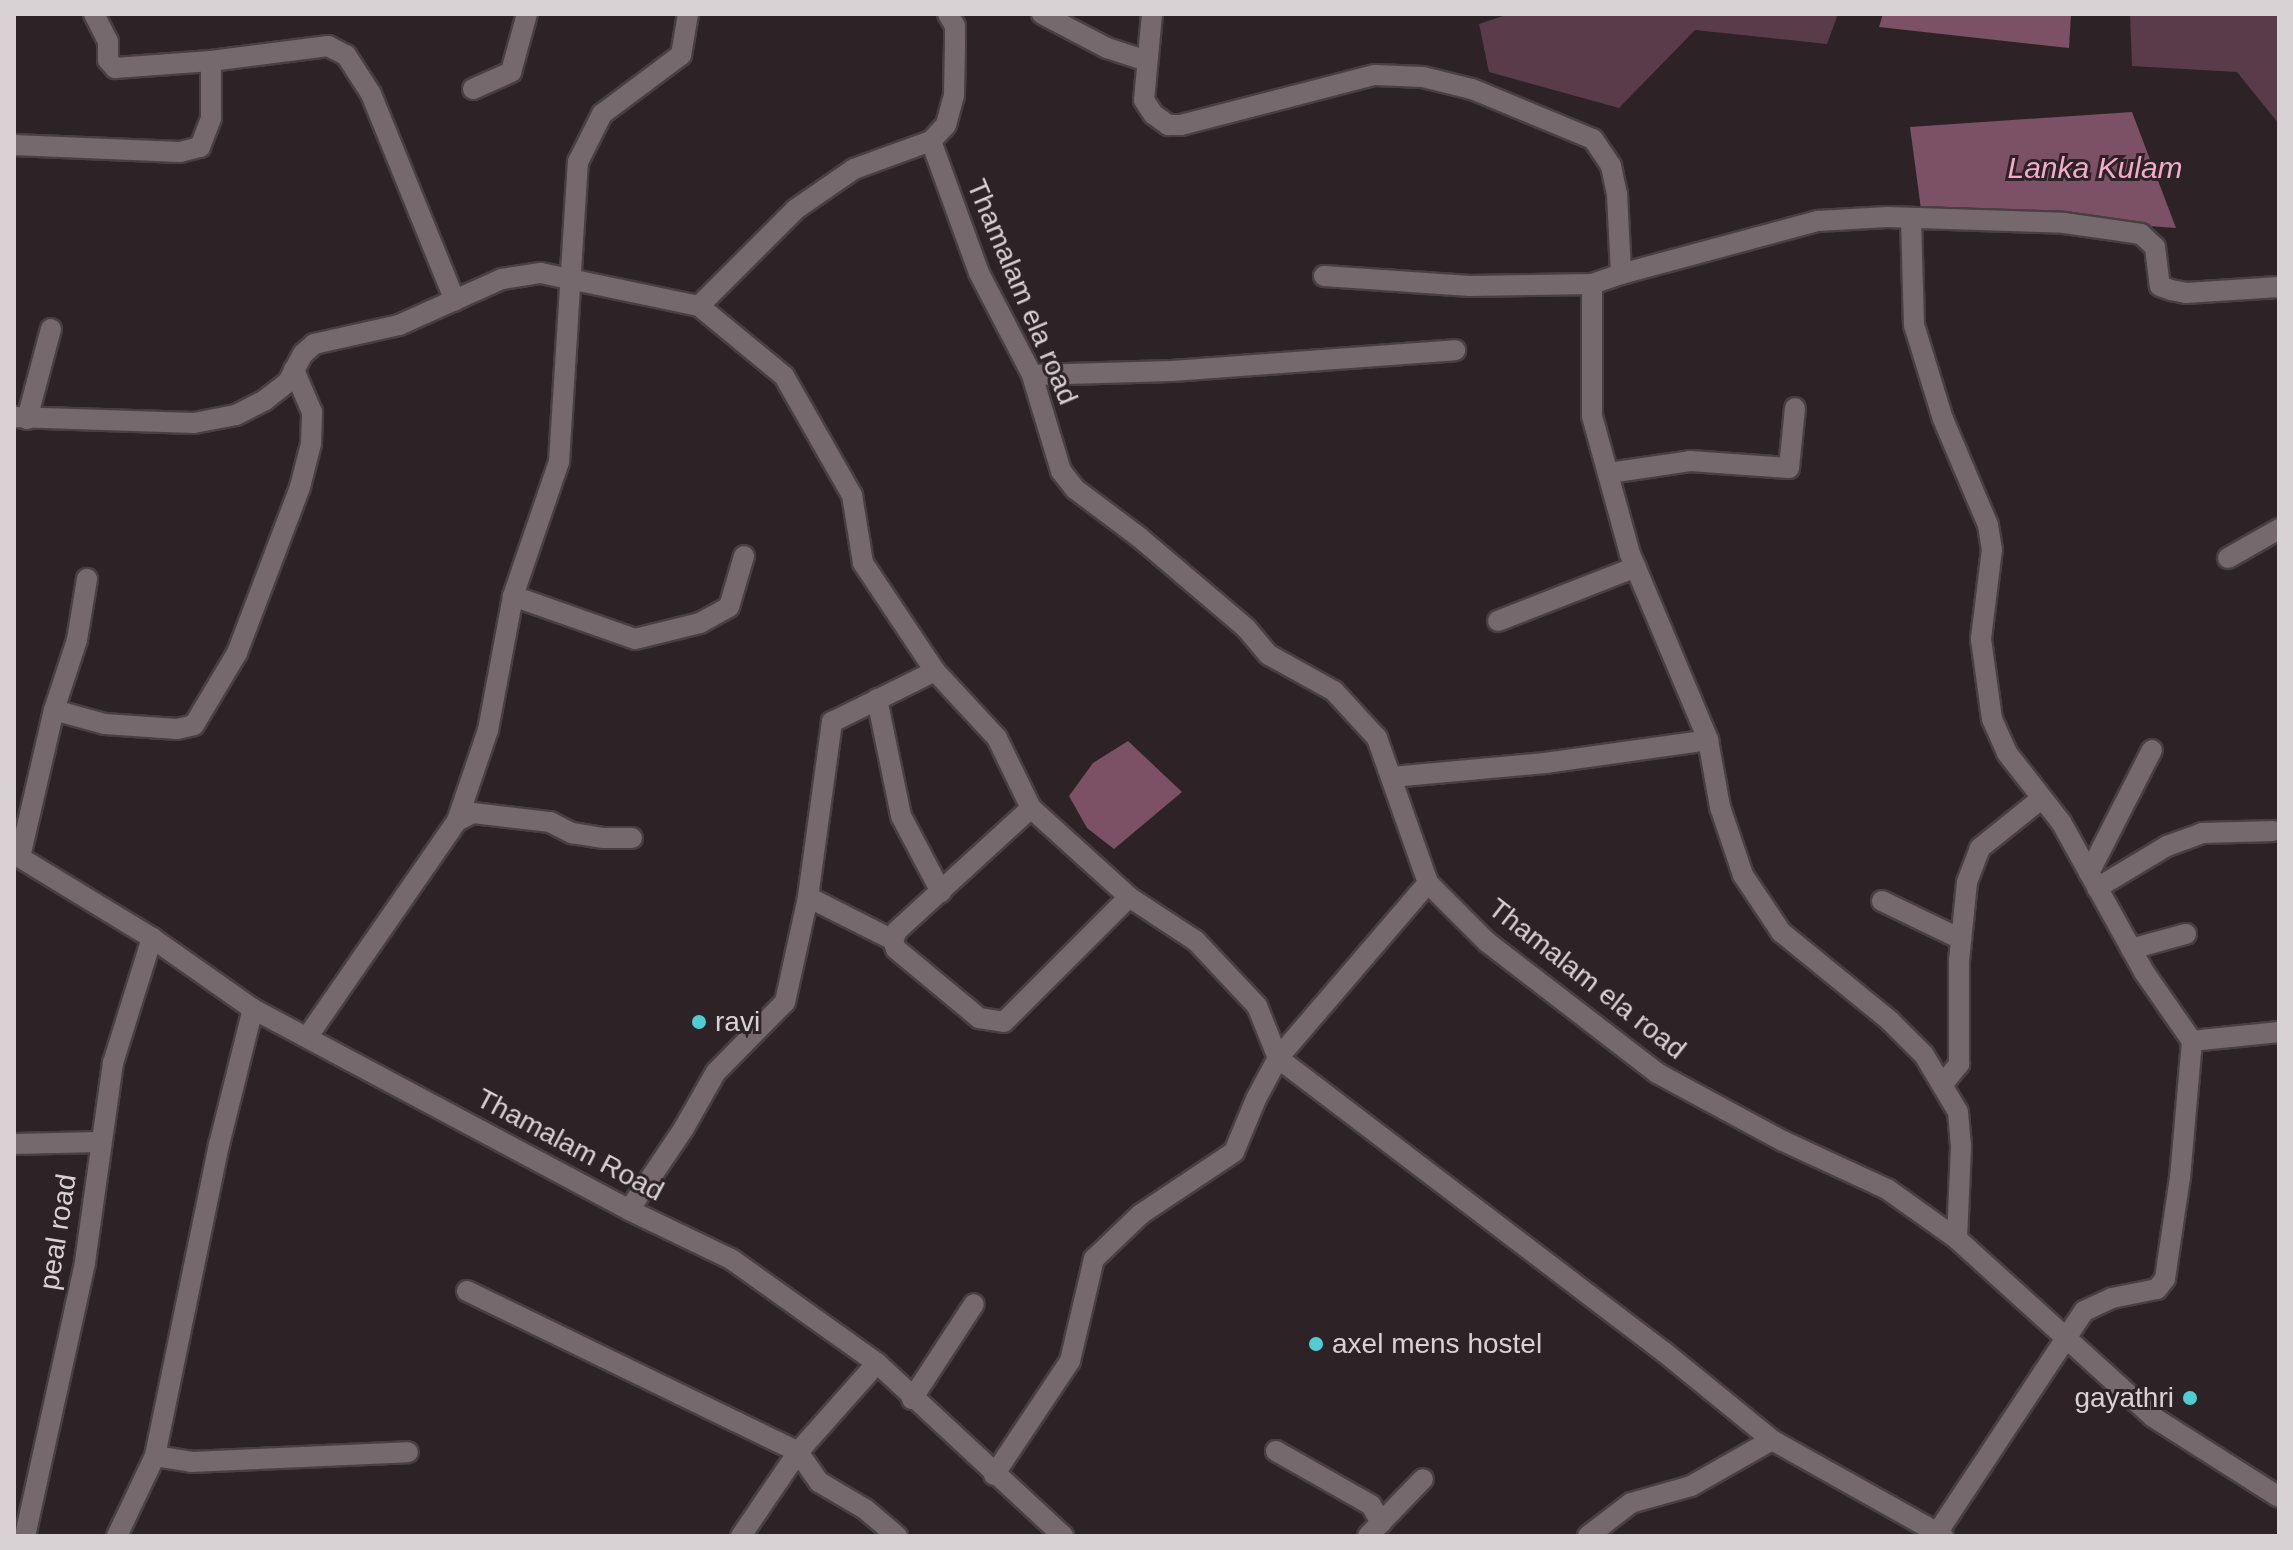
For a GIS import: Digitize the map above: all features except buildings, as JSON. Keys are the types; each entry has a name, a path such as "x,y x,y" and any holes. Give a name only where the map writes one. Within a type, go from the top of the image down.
{"street":[{"path":"94,14 108,41 108,60 115,68 211,61 310,46 328,46 346,55 371,94 399,156 455,301"},
{"path":"473,89 511,72 527,14"},
{"path":"308,1036 457,821 488,730 513,596 559,462 568,277 578,162 602,114 681,55 688,14"},
{"path":"699,306 796,209 854,169 931,141 946,125 954,95 955,26 948,14"},
{"path":"1042,14 1107,48 1147,61"},
{"path":"1152,14 1144,100 1153,114 1168,125 1181,125 1375,75 1423,77 1472,89 1593,139 1611,166 1617,194 1621,274"},
{"path":"14,145 180,152 200,147 211,118 211,61"},
{"name":"Thamalam ela road","path":"931,141 979,273 1032,375 1061,471 1075,489 1139,537 1235,618 1269,655 1334,691 1377,738 1428,883 1487,942 1657,1073 1783,1141 1887,1189 1957,1239 2066,1342 2153,1417 2279,1497"},
{"path":"51,329 20,418 194,423 236,415 265,400 288,382 303,354 314,344 399,325 502,279 541,273 699,306 784,376 852,495 863,563 935,671 997,738 1031,808 1129,897 1196,941 1257,1006 1278,1058 1663,1351 1772,1440 1938,1535 2084,1311 2096,1303 2157,1289 2165,1279 2180,1177 2192,1041 2131,949 2061,822 2007,753 1992,719 1981,639 1992,549 1988,525 1943,419 1914,325 1911,218"},
{"path":"1324,276 1470,286 1592,284 1818,221 1911,218 2064,223 2141,234 2155,247 2160,286 2186,293 2279,287"},
{"path":"1592,284 1592,416 1636,567 1708,740 1720,807 1743,875 1781,932 1890,1021 1924,1055 1943,1084 1958,1112 1961,1147 1957,1239"},
{"path":"1032,375 1172,371 1455,350"},
{"path":"54,710 105,724 177,729 194,725 237,653 300,487 311,444 312,412 294,370"},
{"path":"1609,473 1690,461 1789,468 1795,408"},
{"path":"2228,558 2279,529"},
{"path":"513,596 635,639 700,623 729,607 744,556"},
{"path":"1498,621 1636,567"},
{"path":"17,855 54,710 77,640 87,579"},
{"path":"629,1210 684,1128 716,1072 785,1002 808,897 832,722 935,671"},
{"path":"877,699 901,816 941,892"},
{"path":"1392,777 1545,763 1708,740"},
{"path":"2093,880 2152,750"},
{"path":"1943,1084 1959,1064 1961,939 1967,882 1980,848 2041,799"},
{"path":"1031,808 897,931 893,940 896,949 979,1018 1004,1022 1129,897"},
{"path":"457,821 473,813 550,822 572,833 632,838"},
{"path":"2093,880 2202,833 2273,831"},
{"name":"Thamalam Road","path":"17,855 152,938 253,1009 629,1210 731,1259 877,1363 912,1399 1063,1536"},
{"path":"994,1475 1070,1361 1094,1259 1141,1214 1234,1152 1256,1099 1278,1058 1428,883"},
{"path":"808,897 893,940"},
{"path":"1882,901 1961,939"},
{"path":"2131,949 2186,934"},
{"name":"peal road","path":"25,1536 85,1262 99,1142 113,1063 152,938"},
{"path":"117,1536 155,1456 219,1145 253,1009"},
{"path":"2192,1041 2279,1032"},
{"path":"14,1144 99,1142"},
{"path":"467,1291 798,1452 819,1482 865,1509 897,1536"},
{"path":"912,1399 974,1304"},
{"path":"741,1536 798,1452 877,1363"},
{"path":"1588,1536 1631,1503 1691,1486 1772,1440"},
{"path":"1276,1451 1371,1505 1374,1529"},
{"path":"155,1456 191,1462 408,1452"},
{"path":"1374,1529 1423,1479"}],"shaded area":[{"path":"1509,14 1838,14 1827,44 1695,30 1619,108 1489,72 1479,24"},
{"path":"2130,14 2279,14 2279,124 2237,72 2132,66"}],"water":[{"path":"1883,14 2071,14 2069,48 1879,27"},
{"name":"Lanka Kulam","path":"2132,112 2176,228 1921,209 1910,127"},
{"path":"1128,741 1182,792 1114,849 1087,828 1069,796 1093,763"}],"place":[{"name":"ravi","path":"699,1022"},
{"name":"axel mens hostel","path":"1316,1344"},
{"name":"gayathri","path":"2190,1398"}]}
